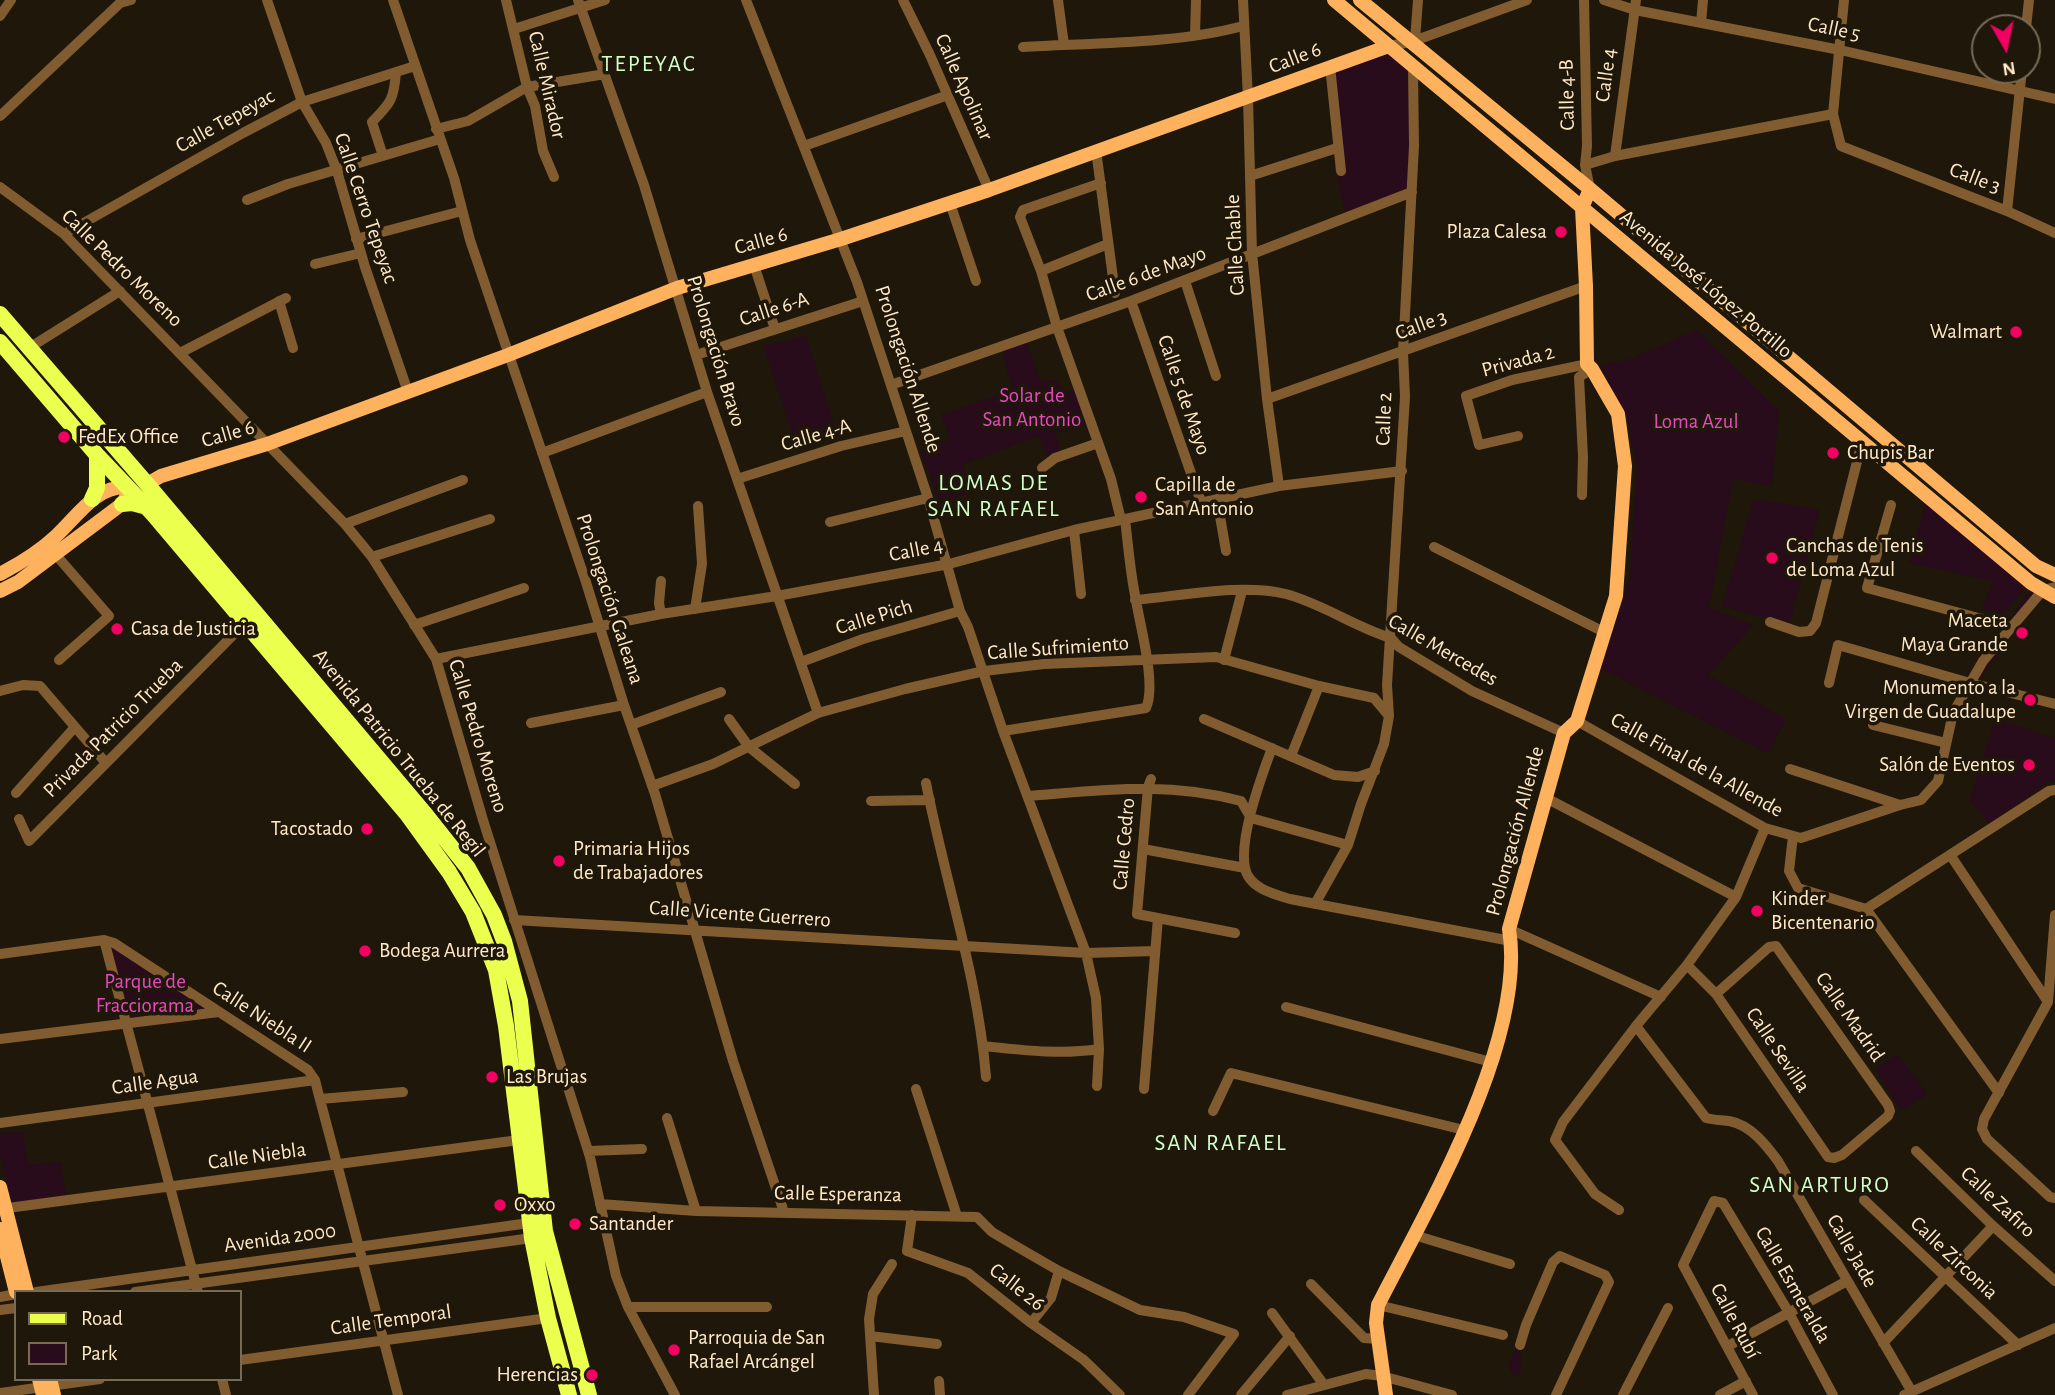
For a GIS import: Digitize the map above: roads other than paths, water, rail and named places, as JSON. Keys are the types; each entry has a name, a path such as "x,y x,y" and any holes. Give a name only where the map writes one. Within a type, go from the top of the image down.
{"main road":[{"name":"Avenida Patricio Trueba de Regil","path":"0,314 147,484 411,820 449,872 473,912 496,970 506,1026 530,1231 548,1318 569,1395"},
{"name":"Avenida Patricio Trueba de Regil","path":"0,342 97,455 250,617 426,815 468,868 494,915 520,1001 545,1231 589,1395"},
{"path":"92,499 97,488 97,455"},
{"path":"122,457 128,471 127,487 147,484"},
{"path":"121,505 132,503 147,507 143,491 147,484"}],"street":[{"path":"0,16 11,0"},
{"path":"0,116 120,3 131,0"},
{"name":"Calle Cerro Tepeyac","path":"267,0 302,102 326,143 337,171 356,239 408,392"},
{"name":"Prolongación Galeana","path":"393,0 454,178 508,355 652,786 733,1061 785,1212"},
{"name":"Calle Mirador","path":"506,0 527,87 535,106 543,151 554,177"},
{"path":"514,29 579,4 604,0"},
{"name":"Prolongación Allende","path":"746,0 841,239 928,498 960,611 1086,953 1096,998 1099,1049 1097,1086"},
{"name":"Calle Apolinar","path":"903,0 989,190"},
{"path":"1058,0 1064,45"},
{"path":"1195,35 1196,0"},
{"name":"Calle Chable","path":"1242,0 1248,98 1252,253 1279,486"},
{"name":"Avenida José López Portillo","path":"1334,0 2031,583 2051,591"},
{"name":"Avenida José López Portillo","path":"1360,0 1590,189 2036,566 2055,575"},
{"path":"1413,41 1418,0"},
{"path":"1389,46 1413,41 1527,0"},
{"name":"Calle 4-B","path":"1584,0 1587,146 1585,165 1590,189"},
{"name":"Calle 5","path":"1604,0 2055,99"},
{"path":"1701,23 1703,0"},
{"path":"1585,165 1615,156 1833,114 1844,0"},
{"name":"Prolongación Bravo","path":"579,4 644,186 707,392 818,713"},
{"name":"Calle 4","path":"1615,156 1636,5"},
{"path":"1023,47 1104,44 1219,32 1243,26"},
{"name":"Calle 6","path":"147,484 161,476 267,444 408,392 677,288 841,239 989,190 1096,149 1248,98 1389,46"},
{"name":"Calle Tepeyac","path":"64,234 243,132 302,102 415,66"},
{"path":"1331,66 1341,171"},
{"name":"Calle 2","path":"1315,904 1348,845 1384,744 1389,716 1387,685 1391,598 1402,471 1405,397 1403,352 1412,192 1413,66"},
{"path":"383,156 372,122 385,109 394,94 396,72"},
{"path":"247,200 288,184 383,156 438,134 468,121 527,87 605,75"},
{"path":"2007,211 2021,84"},
{"path":"804,146 947,95"},
{"name":"Calle 3","path":"1833,114 1841,146 2007,211 2055,233"},
{"path":"1250,176 1337,148"},
{"path":"1096,149 1115,293"},
{"path":"1003,731 1146,708 1150,700 1147,662 1123,519 1057,327 1041,271 1020,217 1023,211 1101,183"},
{"name":"Calle Pedro Moreno","path":"0,187 64,234 345,524 372,557 436,659 514,920 588,1151 616,1276 628,1307 675,1395"},
{"name":"Prolongación Allende","path":"1386,1395 1376,1323 1378,1305 1464,1130 1491,1062 1510,995 1511,935 1546,797 1564,733 1577,720 1616,596 1625,466 1618,414 1590,366 1582,208 1590,189"},
{"name":"Calle 6 de Mayo","path":"891,385 1185,281 1412,192"},
{"path":"950,203 976,281"},
{"path":"356,239 462,211"},
{"path":"1041,271 1108,244"},
{"path":"315,264 361,253"},
{"path":"754,265 775,329"},
{"path":"1185,281 1216,376"},
{"name":"Calle 3","path":"1267,399 1586,286"},
{"path":"29,348 120,290"},
{"path":"180,353 283,300 293,348"},
{"name":"Calle 6-A","path":"696,355 863,301"},
{"name":"Calle 5 de Mayo","path":"1131,301 1201,502"},
{"path":"1582,495 1579,377 1590,366"},
{"name":"Privada 2","path":"1518,436 1479,445 1466,396 1512,380 1590,366"},
{"path":"542,453 707,392"},
{"name":"Calle 4-A","path":"737,479 841,446 906,431"},
{"path":"1769,622 1799,632 1811,631 1816,623 1862,442"},
{"path":"1042,468 1055,458 1098,443"},
{"name":"Calle 4","path":"436,659 661,614 777,596 948,564 1074,530 1279,486 1402,471"},
{"path":"345,524 463,480"},
{"path":"0,574 59,547 92,499 111,489 127,487 126,498 121,505 59,547 18,582 0,592"},
{"path":"830,522 928,498"},
{"path":"1217,499 1226,551"},
{"path":"1891,505 1867,588 2012,627"},
{"path":"695,609 702,564 698,506"},
{"path":"372,557 490,519"},
{"path":"1074,530 1081,594"},
{"path":"59,547 109,616 59,660"},
{"path":"1434,547 1606,634"},
{"path":"661,581 661,614"},
{"path":"414,625 524,588"},
{"path":"1224,660 1242,591"},
{"name":"Calle Mercedes","path":"1135,600 1242,591 1285,594 1391,638 1399,647 1472,691 1564,733"},
{"path":"1999,1093 1866,909 1798,888 1789,871 1797,837 1921,800 1938,781 1953,713 1983,661 2012,627 2051,591"},
{"name":"Calle Pich","path":"801,662 863,639 960,611"},
{"name":"Privada Patricio Trueba","path":"19,818 29,841 250,617"},
{"path":"1829,683 1838,645 1970,684 2055,703"},
{"name":"Calle Sufrimiento","path":"652,786 713,764 818,713 984,671 1044,664 1147,662 1216,657 1319,686 1374,698 1389,716"},
{"path":"0,691 23,685 40,686 106,763"},
{"path":"1291,757 1319,686"},
{"path":"631,725 721,692"},
{"path":"531,723 624,705"},
{"path":"729,719 749,747 795,784"},
{"path":"1204,719 1334,775 1358,777 1375,771"},
{"name":"Calle Final de la Allende","path":"1577,720 1765,828 1797,837"},
{"path":"1873,725 1946,743"},
{"path":"16,793 75,727"},
{"path":"1272,748 1261,778 1243,858 1246,874 1261,890 1315,904 1511,935 1661,997"},
{"path":"1790,769 1899,805"},
{"path":"926,783 965,946 986,1077"},
{"path":"1029,796 1150,783 1241,801 1251,818 1348,845"},
{"name":"Calle Cedro","path":"1150,783 1136,914 1158,918"},
{"path":"1866,909 2049,791 2055,790"},
{"path":"1546,797 1736,897"},
{"path":"871,801 930,800"},
{"path":"1619,1210 1595,1194 1555,1140 1563,1122 1736,897 1765,828"},
{"path":"1143,849 1245,868"},
{"path":"1951,856 2048,1002"},
{"path":"2055,915 2048,1002 1984,1119 1982,1129 1987,1139 2050,1197 2055,1198"},
{"path":"1144,1088 1158,918 1236,933"},
{"name":"Calle Vicente Guerrero","path":"514,920 1086,953 1155,951"},
{"path":"0,954 104,940 197,1288"},
{"name":"Calle Niebla II","path":"104,940 114,943 308,1070 315,1080 398,1395"},
{"name":"Calle Madrid","path":"1716,994 1769,947 1776,946 1890,1111 1888,1116 1835,1158"},
{"name":"Calle Sevilla","path":"1686,965 1716,994 1828,1157 1835,1158"},
{"path":"520,1001 539,998"},
{"path":"1286,1007 1491,1062"},
{"path":"0,1040 219,1012"},
{"name":"Calle Jade","path":"1636,1026 1706,1118 1744,1126 1763,1141 1778,1161 1883,1343 1908,1393"},
{"path":"983,1046 1074,1053 1099,1049"},
{"path":"1213,1111 1231,1073 1464,1130"},
{"name":"Calle Agua","path":"0,1123 315,1080"},
{"path":"916,1089 957,1216"},
{"path":"320,1099 403,1092"},
{"path":"667,1118 696,1211"},
{"name":"Calle Niebla","path":"3,1209 519,1140"},
{"path":"588,1151 642,1149"},
{"name":"Calle Zafiro","path":"1916,1151 1993,1226 2055,1281"},
{"path":"0,1187 3,1209 26,1290"},
{"name":"Calle Rubí","path":"1714,1200 1683,1265 1754,1395"},
{"name":"Calle Esmeralda","path":"1714,1200 1723,1203 1788,1311 1833,1395"},
{"name":"Calle Zirconia","path":"1864,1200 2018,1345"},
{"name":"Calle Esperanza","path":"600,1204 696,1211 977,1216 992,1232 1059,1271 1140,1310 1184,1317 1234,1334 1188,1395"},
{"name":"Calle 26","path":"912,1215 907,1251 968,1273 1084,1360 1120,1395"},
{"path":"1883,1343 1993,1226"},
{"path":"0,1229 15,1290"},
{"name":"Avenida 2000","path":"50,1290 192,1270 359,1254 530,1231"},
{"path":"1414,1235 1510,1264"},
{"name":"Avenida 2000","path":"166,1290 197,1288 359,1254"},
{"path":"1520,1345 1553,1262 1560,1256 1605,1275 1609,1282 1556,1395"},
{"path":"874,1395 869,1319 873,1294 892,1264"},
{"path":"1031,1322 1051,1298 1059,1271"},
{"path":"1728,1346 1847,1281"},
{"path":"1311,1284 1364,1338 1378,1339"},
{"path":"1378,1305 1503,1335"},
{"path":"628,1307 767,1307"},
{"path":"1623,1395 1668,1308"},
{"path":"1272,1314 1324,1385"},
{"name":"Calle Temporal","path":"242,1360 548,1318"},
{"path":"1908,1393 2055,1328"},
{"path":"870,1336 937,1344"},
{"path":"1241,1395 1290,1336"},
{"path":"1287,1395 1366,1374 1452,1395"},
{"path":"0,1393 87,1381"},
{"path":"939,1381 940,1395"},
{"path":"1720,1395 1746,1381"}],"place":[{"name":"Plaza Calesa","path":"1561,232"},
{"name":"Walmart","path":"2016,332"},
{"name":"FedEx Office","path":"64,437"},
{"name":"Chupis Bar","path":"1833,453"},
{"name":"Capilla de San Antonio","path":"1141,497"},
{"name":"Canchas de Tenis de Loma Azul","path":"1772,558"},
{"name":"Casa de Justicia","path":"117,629"},
{"name":"Maceta Maya Grande","path":"2022,633"},
{"name":"Monumento a la Virgen de Guadalupe","path":"2030,700"},
{"name":"Salón de Eventos","path":"2029,765"},
{"name":"Tacostado","path":"367,829"},
{"name":"Primaria Hijos de Trabajadores","path":"559,861"},
{"name":"Kinder Bicentenario","path":"1757,911"},
{"name":"Bodega Aurrera","path":"365,951"},
{"name":"Las Brujas","path":"492,1077"},
{"name":"Oxxo","path":"500,1205"},
{"name":"Santander","path":"575,1224"},
{"name":"Parroquia de San Rafael Arcángel","path":"674,1350"},
{"name":"Herencias","path":"592,1375"}],"district":[{"name":"TEPEYAC","path":"649,64"},
{"name":"LOMAS DE SAN RAFAEL","path":"994,496"},
{"name":"SAN RAFAEL","path":"1221,1143"},
{"name":"SAN ARTURO","path":"1820,1185"}],"park label":[{"name":"Solar de San Antonio","path":"1032,408"},
{"name":"Loma Azul","path":"1696,422"},
{"name":"Parque de Fracciorama","path":"145,994"}]}
